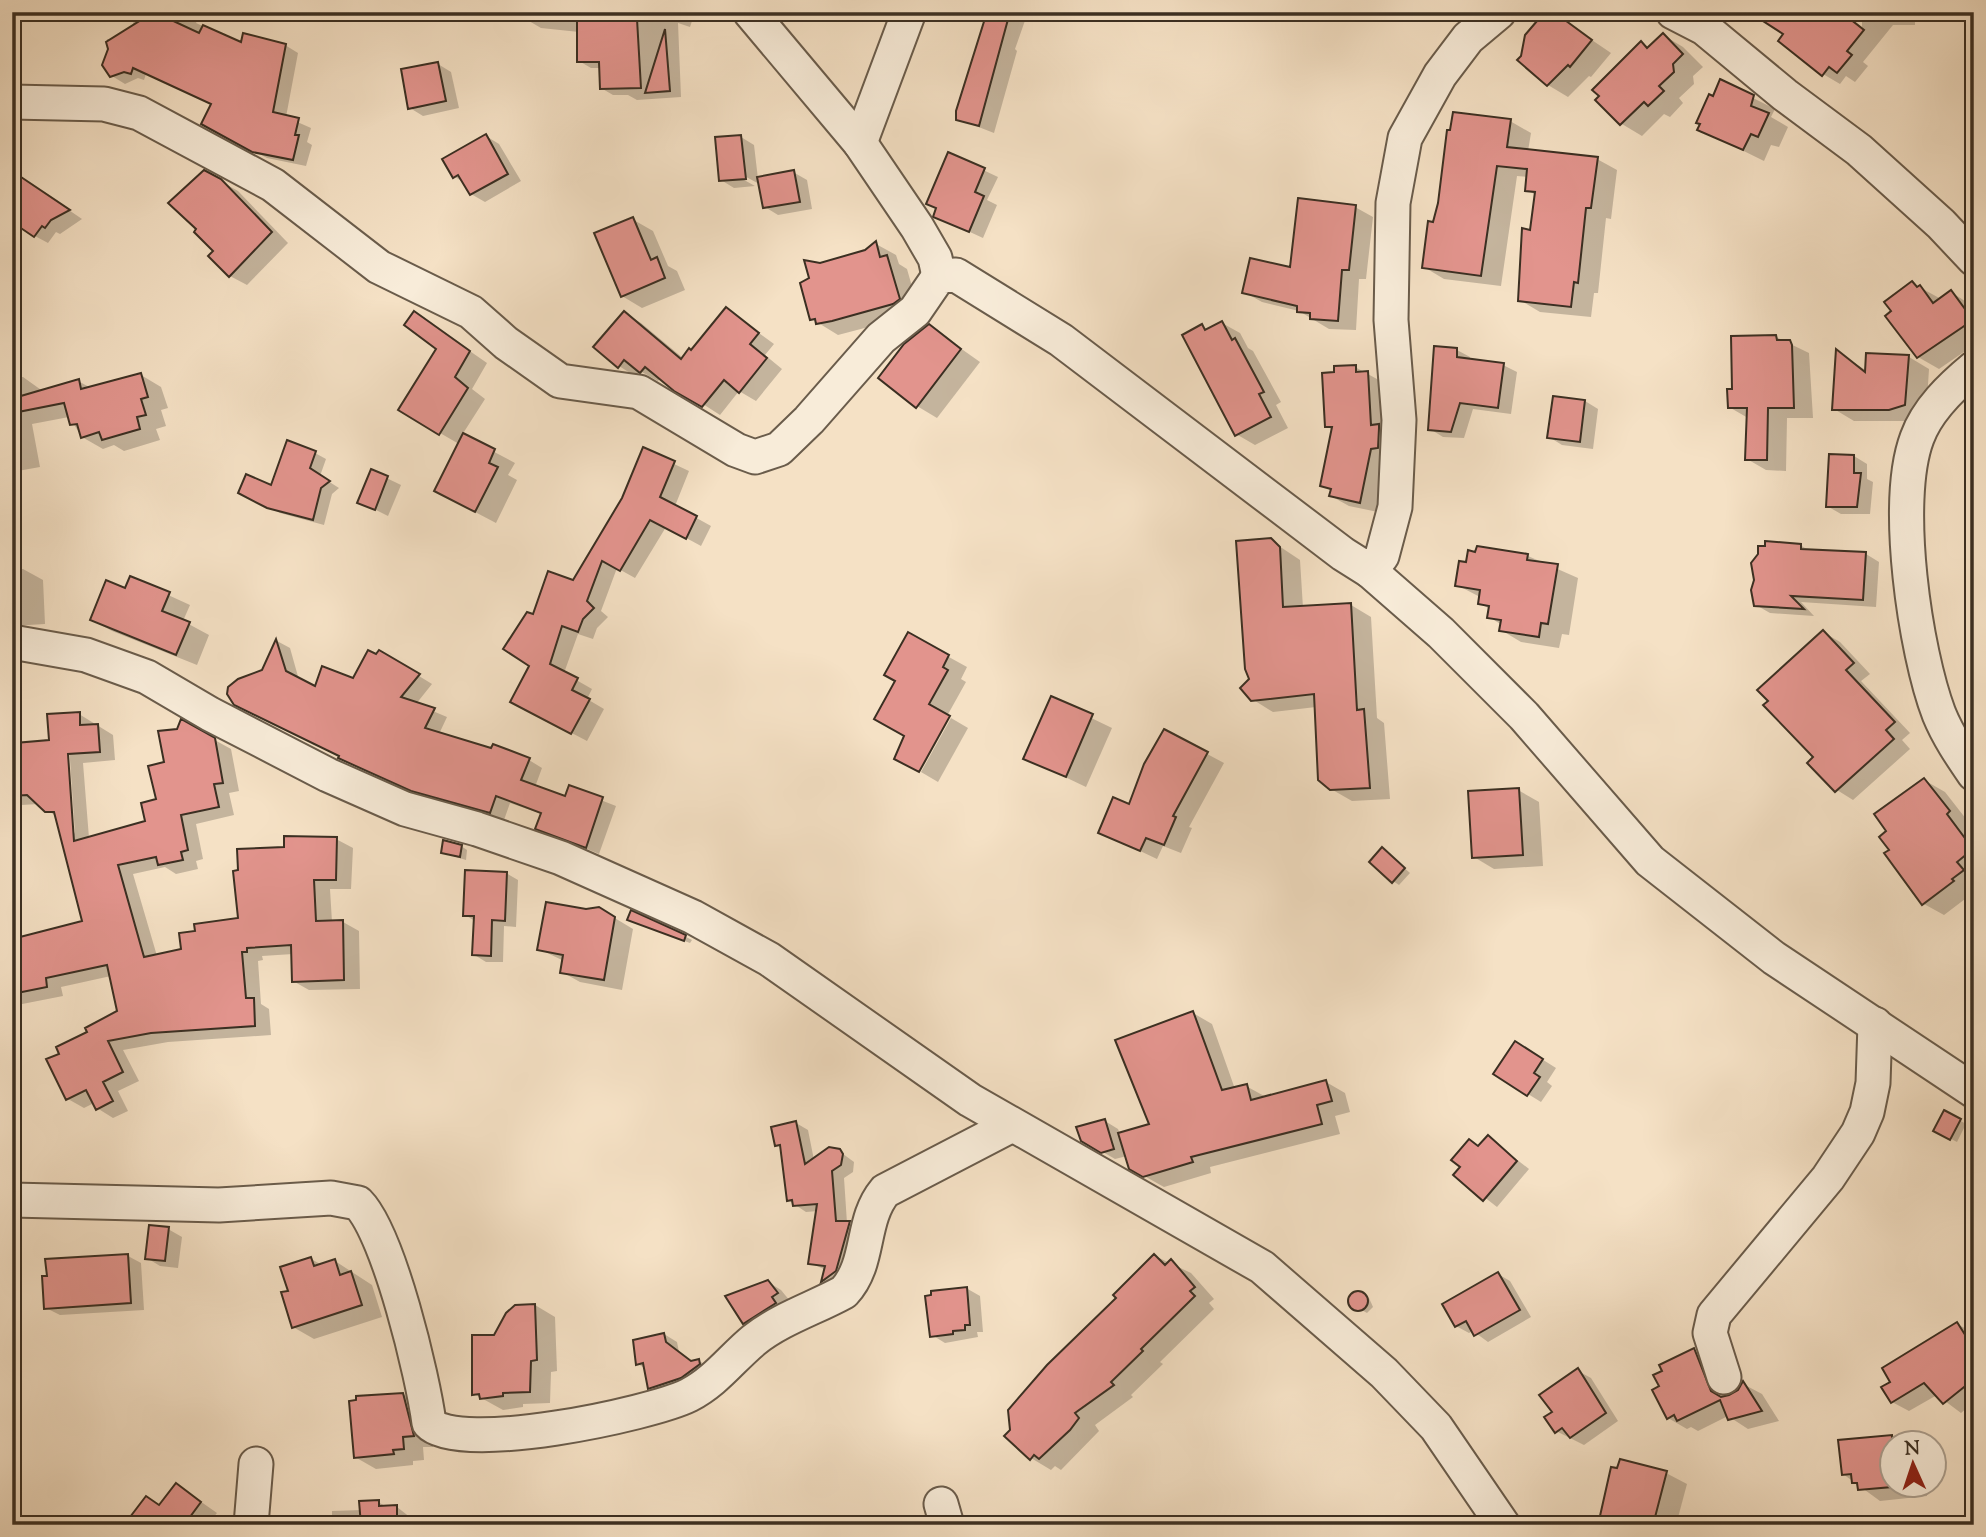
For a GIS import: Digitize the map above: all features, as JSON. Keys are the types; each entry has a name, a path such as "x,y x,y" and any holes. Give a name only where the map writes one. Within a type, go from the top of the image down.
{"street":[{"path":"12,102 104,104 139,113 273,185 379,267 471,312 506,343 560,381 639,392 736,450 755,457 779,449 809,420 881,338 915,311 939,276 935,258 917,227 860,143 750,12"},
{"path":"860,143 909,12"},
{"path":"1370,571 1382,556 1395,507 1399,420 1391,320 1393,216 1405,138 1440,75 1468,38 1499,12"},
{"path":"1673,12 1704,28 1859,150 1941,224 1974,259"},
{"path":"939,276 956,275 1061,340 1343,554 1370,571 1441,633 1524,716 1650,861 1765,951 1974,1091"},
{"path":"1974,368 1947,393 1916,439 1907,517 1924,665 1939,714 1953,743 1974,774"},
{"path":"12,642 86,655 147,677 266,744 405,809 477,829 561,858 694,917 769,959 970,1100 1262,1267 1384,1373 1436,1427 1503,1525"},
{"path":"1724,1377 1710,1333 1714,1315 1801,1207 1828,1178 1858,1133 1867,1112 1872,1083 1875,1024"},
{"path":"12,1200 219,1205 331,1199 358,1203 377,1229 387,1259 421,1376 429,1423 433,1428 454,1432 516,1433 598,1422 641,1412 686,1396 705,1386 754,1340 836,1296 851,1284 860,1268 874,1203 885,1191 1012,1125"},
{"path":"251,1525 256,1464"}],"building":[{"path":"154,12 199,33 203,25 241,42 243,33 286,44 273,112 299,118 295,135 299,135 293,160 252,152 201,124 211,104 133,68 131,74 124,72 110,77 102,65 108,49 106,42"},
{"path":"987,12 1010,12 979,126 956,120 956,111"},
{"path":"1749,12 1841,12 1864,30 1847,51 1852,55 1837,73 1829,67 1822,76 1778,41 1783,34"},
{"path":"609,15 609,21 637,19 641,88 600,89 599,62 577,62 577,16"},
{"path":"1558,15 1592,40 1570,67 1568,65 1547,86 1517,60 1521,56 1525,35 1537,21"},
{"path":"665,29 670,91 645,93"},
{"path":"1663,33 1683,54 1673,64 1674,72 1659,86 1664,91 1648,106 1644,102 1620,125 1595,100 1599,96 1592,90 1641,41 1647,48"},
{"path":"438,62 446,101 408,109 401,69"},
{"path":"1720,79 1754,95 1751,106 1769,113 1758,137 1751,134 1743,150 1697,130 1700,124 1696,123 1709,94 1713,96"},
{"path":"1453,112 1511,119 1507,147 1598,157 1591,208 1586,208 1578,283 1574,282 1571,307 1518,301 1522,228 1530,230 1535,192 1525,191 1527,169 1497,166 1481,276 1422,268 1428,221 1433,222 1438,203 1447,130 1450,130"},
{"path":"486,134 508,174 470,195 458,175 453,178 442,159"},
{"path":"741,135 746,179 719,181 715,137"},
{"path":"948,152 985,168 975,192 984,196 969,232 933,217 936,208 926,204"},
{"path":"204,170 221,179 272,232 229,277 208,256 213,251 194,232 196,229 168,203"},
{"path":"794,170 800,202 763,208 757,177"},
{"path":"21,177 70,210 51,220 45,228 42,226 34,237 12,222 12,190"},
{"path":"1298,198 1356,205 1349,270 1342,270 1338,321 1310,319 1310,313 1297,312 1297,306 1242,293 1250,258 1290,267"},
{"path":"633,217 651,260 657,257 665,278 621,297 594,233"},
{"path":"876,241 880,257 887,255 900,299 893,304 832,321 816,324 815,319 810,320 800,283 809,278 804,260 820,263 865,250"},
{"path":"1912,281 1917,287 1920,285 1933,303 1951,290 1973,320 1917,358 1885,316 1891,311 1884,302"},
{"path":"726,307 759,333 750,344 767,358 739,393 724,380 702,407 674,391 645,367 640,373 624,360 618,368 593,347 624,311 681,359"},
{"path":"414,311 470,351 455,377 468,388 439,435 398,410 436,349 404,325"},
{"path":"1222,321 1232,340 1235,338 1264,392 1259,394 1271,417 1235,436 1182,335 1202,324 1205,330"},
{"path":"929,324 961,349 916,408 878,378 904,344"},
{"path":"1776,335 1777,340 1790,340 1792,345 1794,408 1768,408 1767,460 1745,460 1747,408 1728,408 1727,389 1732,389 1731,336"},
{"path":"1434,346 1457,348 1457,357 1504,363 1498,408 1460,403 1451,432 1428,430"},
{"path":"1836,349 1865,372 1866,353 1909,355 1905,405 1889,410 1832,410"},
{"path":"1356,365 1356,372 1368,371 1371,425 1379,424 1378,448 1371,449 1360,503 1329,496 1331,489 1320,486 1332,427 1325,427 1322,373 1334,372 1334,366"},
{"path":"141,373 148,397 141,399 146,415 137,417 140,429 102,440 99,432 81,438 77,424 70,425 64,403 18,412 14,398 79,379 81,389"},
{"path":"1553,396 1585,400 1580,442 1547,438"},
{"path":"463,433 495,449 489,463 498,467 475,512 434,491"},
{"path":"287,440 316,451 310,468 330,481 321,488 313,520 267,508 238,493 246,474 271,485"},
{"path":"643,447 675,461 660,497 697,516 686,539 650,520 620,571 602,561 587,601 594,608 583,619 578,632 562,626 550,664 578,678 572,690 590,699 571,734 510,702 529,666 503,649 527,612 533,614 548,571 573,580 622,498"},
{"path":"1829,454 1854,455 1854,473 1861,473 1857,507 1826,507"},
{"path":"371,469 388,476 375,510 357,503"},
{"path":"1271,538 1280,547 1283,607 1351,603 1357,710 1364,709 1370,788 1330,790 1318,780 1314,694 1251,701 1240,688 1249,679 1245,669 1236,541"},
{"path":"1765,541 1801,544 1801,549 1866,552 1863,600 1791,596 1804,609 1754,606 1751,563 1758,554 1758,546 1765,546"},
{"path":"1477,546 1528,554 1527,560 1558,564 1548,624 1541,623 1539,637 1499,631 1501,620 1487,618 1489,606 1478,604 1480,590 1455,586 1459,561 1466,562 1468,550 1475,552"},
{"path":"130,576 170,592 162,611 190,622 176,655 90,620 106,580 125,588"},
{"path":"1823,630 1854,663 1846,670 1895,722 1886,730 1894,739 1835,792 1807,763 1813,757 1763,705 1768,701 1757,690"},
{"path":"908,632 949,655 943,667 948,670 929,704 950,716 919,772 894,759 904,736 874,719 895,681 884,675"},
{"path":"276,639 286,671 315,686 322,666 353,678 368,650 376,654 379,650 420,674 401,697 435,708 425,728 491,748 493,744 530,758 521,780 565,796 569,785 603,797 586,848 535,829 541,813 496,796 490,813 411,791 338,758 339,756 234,705 227,694 228,687 238,679 262,670"},
{"path":"1051,696 1093,714 1066,777 1023,759"},
{"path":"80,712 80,725 98,724 100,752 68,754 74,841 145,821 141,803 156,799 148,766 164,762 158,731 177,729 181,719 215,738 223,783 214,784 219,807 181,815 188,850 181,852 183,860 158,865 156,857 118,865 144,957 181,949 179,933 195,931 194,924 238,918 233,871 238,870 237,849 284,847 284,836 337,837 336,880 314,880 316,921 343,920 344,980 292,982 291,945 247,948 247,952 242,952 246,998 254,998 255,1026 151,1033 108,1041 123,1072 103,1082 113,1101 96,1110 86,1090 66,1100 46,1059 59,1054 56,1047 87,1032 85,1028 117,1011 107,965 46,978 47,987 12,994 12,944 17,943 16,938 82,921 54,812 45,812 27,795 12,796 12,774 17,774 15,743 49,740 47,714"},
{"path":"1164,729 1208,752 1173,816 1176,817 1164,845 1146,838 1140,851 1098,833 1113,797 1129,804 1144,764"},
{"path":"1924,778 1950,811 1947,814 1973,849 1957,862 1964,870 1952,879 1954,881 1922,905 1884,853 1889,850 1879,837 1886,831 1874,814"},
{"path":"1519,788 1523,855 1472,858 1468,791"},
{"path":"443,840 462,845 460,857 441,853"},
{"path":"1382,847 1405,868 1392,883 1369,862"},
{"path":"465,870 507,872 505,921 492,920 491,956 472,955 474,916 463,916"},
{"path":"546,902 586,909 599,907 615,917 604,980 560,973 563,955 537,950"},
{"path":"631,910 686,935 684,941 627,920"},
{"path":"1193,1011 1222,1090 1247,1084 1251,1100 1326,1080 1332,1101 1317,1105 1322,1124 1191,1157 1193,1162 1143,1177 1129,1169 1118,1133 1149,1124 1115,1040"},
{"path":"1515,1041 1543,1059 1534,1073 1540,1077 1527,1096 1493,1074"},
{"path":"1944,1110 1961,1119 1950,1140 1933,1131"},
{"path":"1105,1119 1114,1149 1101,1153 1081,1141 1076,1127"},
{"path":"796,1121 805,1164 829,1147 840,1149 843,1154 841,1165 832,1171 836,1221 850,1221 836,1271 821,1282 825,1266 808,1264 817,1204 793,1206 792,1200 787,1201 780,1145 775,1146 771,1127"},
{"path":"1488,1135 1517,1161 1483,1201 1453,1175 1460,1167 1451,1160 1469,1139 1478,1146"},
{"path":"149,1225 169,1227 165,1261 145,1259"},
{"path":"128,1254 131,1303 44,1309 42,1276 47,1276 45,1259"},
{"path":"1154,1254 1165,1265 1171,1259 1195,1287 1190,1291 1195,1296 1141,1349 1143,1351 1111,1382 1114,1385 1075,1413 1079,1418 1070,1430 1039,1459 1034,1455 1030,1460 1004,1436 1010,1430 1008,1410 1047,1365 1116,1298 1113,1295"},
{"path":"311,1257 314,1266 335,1259 340,1275 351,1271 362,1305 292,1328 281,1292 288,1291 280,1267"},
{"path":"1498,1272 1520,1310 1474,1336 1466,1321 1455,1327 1442,1304"},
{"path":"768,1280 778,1293 772,1297 776,1303 743,1324 725,1296"},
{"path":"967,1287 970,1325 965,1325 965,1330 953,1331 953,1334 930,1337 925,1296 931,1295 931,1291"},
{"path":"1358,1291 1365,1294 1368,1301 1365,1308 1358,1311 1351,1308 1348,1301 1351,1294"},
{"path":"535,1304 537,1360 531,1361 530,1392 503,1393 503,1396 480,1399 479,1394 472,1395 472,1335 494,1335 506,1313 515,1305"},
{"path":"1957,1322 1974,1349 1974,1379 1943,1404 1924,1383 1891,1403 1881,1387 1890,1382 1882,1368"},
{"path":"664,1333 666,1342 691,1361 699,1359 700,1364 681,1378 648,1389 643,1363 636,1365 633,1340"},
{"path":"1694,1348 1711,1391 1721,1397 1729,1395 1738,1390 1743,1381 1762,1411 1728,1420 1720,1400 1677,1421 1674,1415 1667,1419 1652,1390 1659,1386 1653,1375 1662,1371 1659,1365"},
{"path":"1578,1368 1606,1413 1570,1438 1562,1428 1555,1433 1544,1417 1552,1412 1539,1395"},
{"path":"403,1393 414,1436 403,1437 404,1449 393,1450 394,1454 354,1458 349,1401 356,1400 356,1396"},
{"path":"1878,1436 1878,1488 1858,1490 1857,1483 1852,1483 1851,1474 1842,1475 1838,1440"},
{"path":"1620,1459 1667,1471 1653,1525 1603,1525 1605,1517 1600,1516 1611,1467 1617,1468"},
{"path":"176,1483 201,1502 184,1525 124,1525 146,1496 159,1505"},
{"path":"379,1500 379,1506 397,1505 397,1525 361,1525 359,1501"}]}
